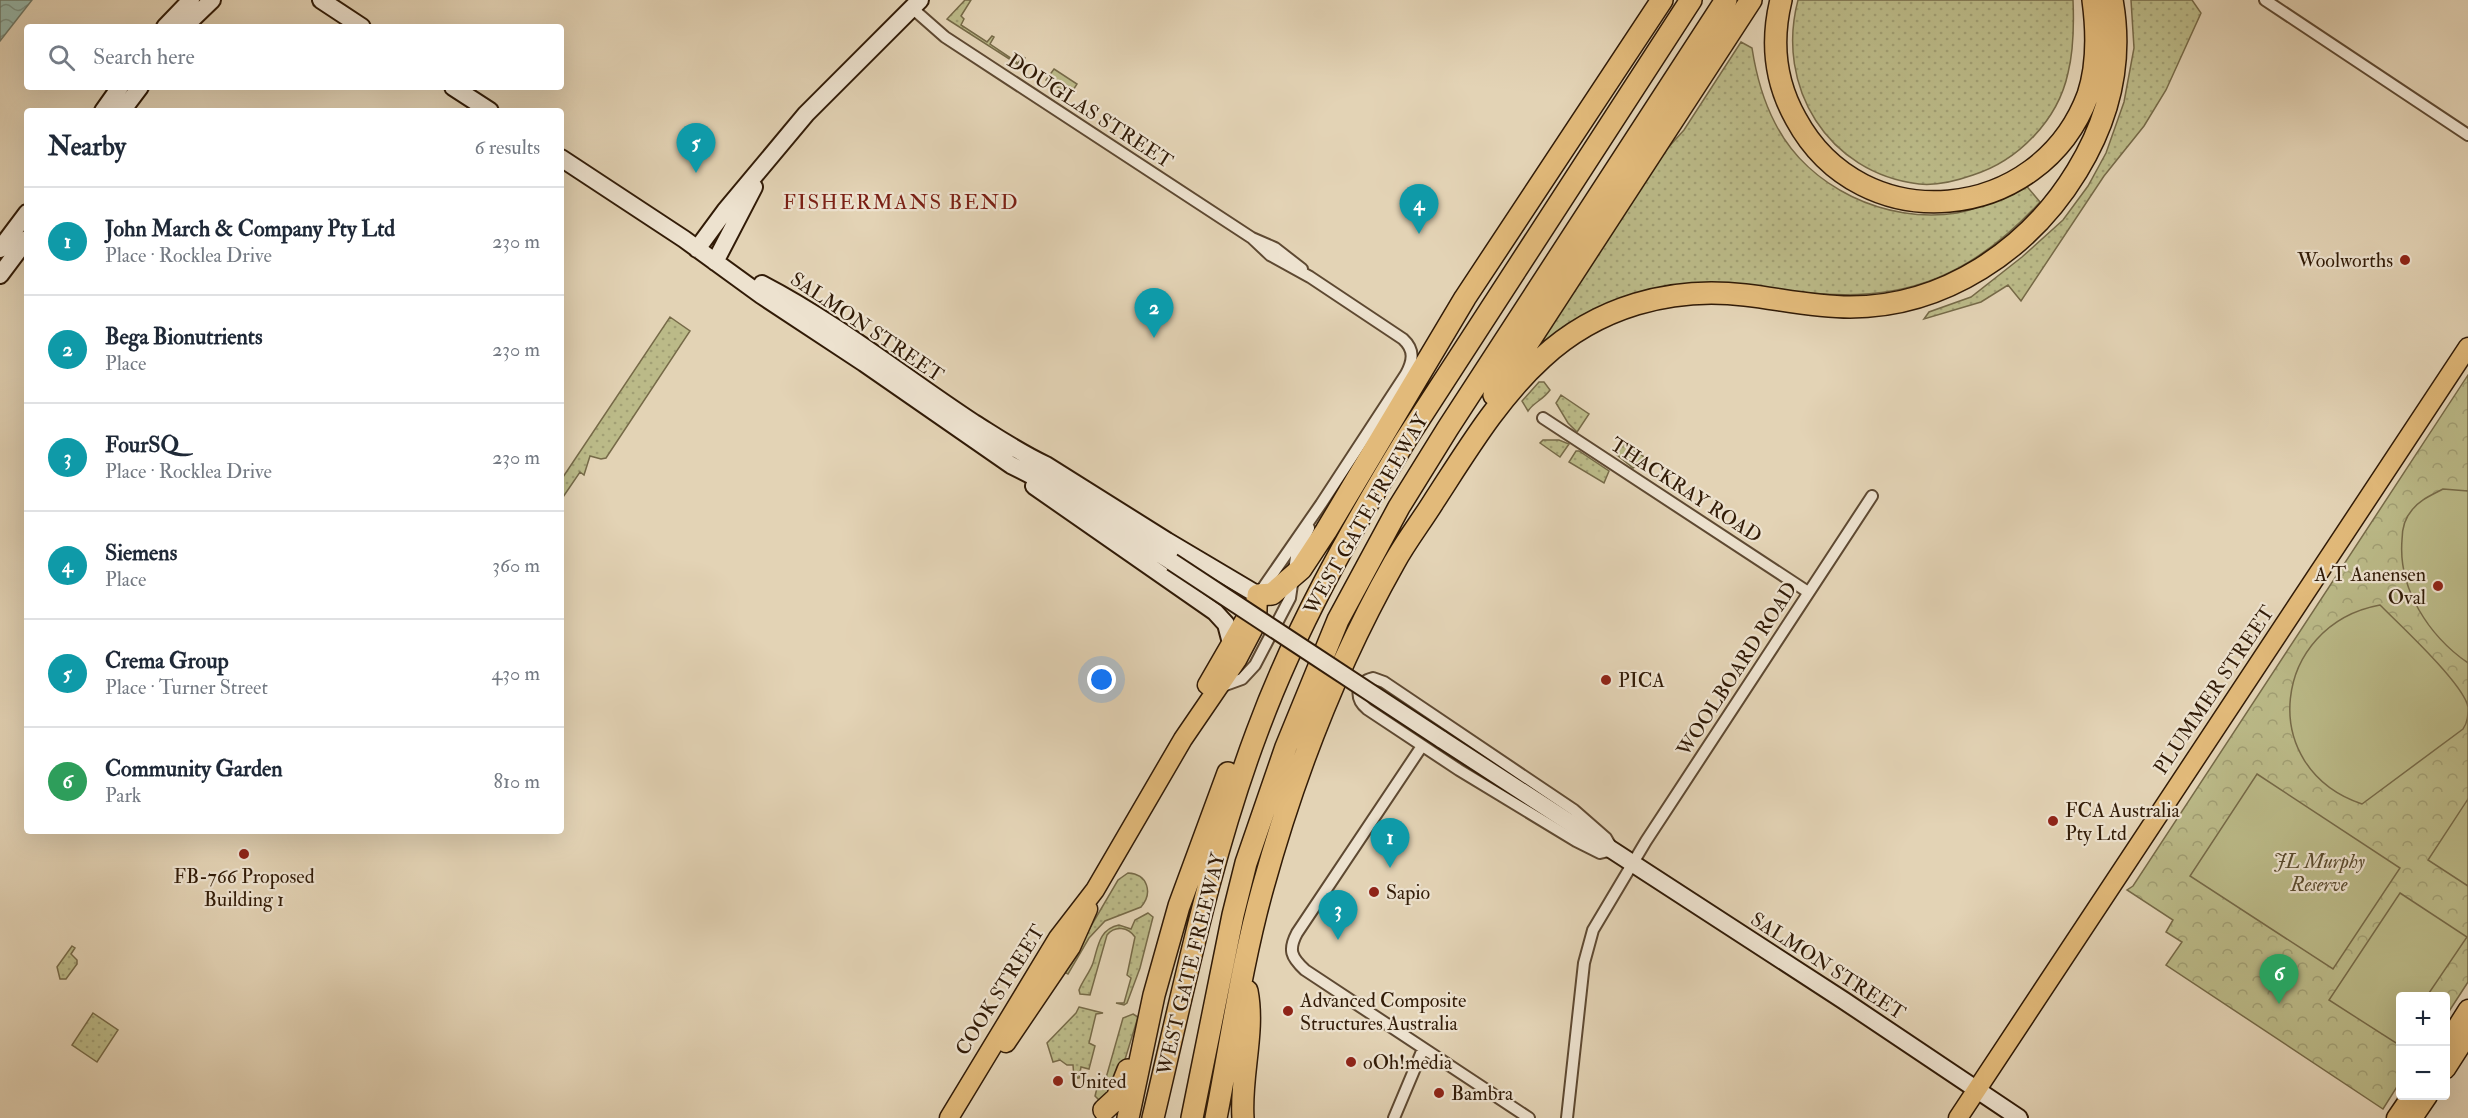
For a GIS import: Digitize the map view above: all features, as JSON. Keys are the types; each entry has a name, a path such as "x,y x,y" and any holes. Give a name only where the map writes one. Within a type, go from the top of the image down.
{"highway":[{"path":"1258,595 1272,594 1294,576 1326,531 1448,326 1662,0"},
{"name":"WEST GATE FREEWAY","path":"1153,1118 1218,851 1257,731 1281,672 1327,574 1405,441 1691,0"},
{"name":"WEST GATE FREEWAY","path":"1192,1118 1233,915 1246,863 1286,747 1338,620 1399,507 1448,428 1726,0"},
{"path":"1216,1118 1244,970 1277,838 1322,716 1350,651 1430,497 1751,0"},
{"path":"1781,0 1775,37 1778,75 1790,110 1809,140 1834,166 1866,187 1899,199 1950,203 1977,198 2018,179 2048,157 2064,138 2088,95 2093,73 2096,19 2093,0"},
{"path":"1395,561 1460,460 1508,396 1542,358 1565,339 1589,324 1641,302 1695,293 1741,294 1814,306 1853,307 1888,304 1923,297 1951,287 1979,271 2004,252 2033,227 2069,185 2102,124 2114,82 2116,36 2112,0"},
{"path":"1327,574 1353,508 1450,335 1550,169"},
{"path":"1128,1118 1154,995 1179,906 1232,762 1281,672"},
{"path":"1243,1118 1243,1070 1250,1021 1244,970"},
{"path":"1104,1110 1120,1093 1142,1021 1154,995"}],"main road":[{"name":"PLUMMER STREET","path":"1958,1118 2468,347"},
{"name":"COOK STREET","path":"1183,739 1196,705 1258,595"},
{"name":"COOK STREET","path":"963,1118 992,1064 1183,739 1253,632 1258,614 1258,595"},
{"name":"COOK STREET","path":"949,1118 1064,943"},
{"path":"2450,1037 2468,1010"},
{"path":"2450,1062 2468,1035"},
{"path":"2396,1118 2408,1100"},
{"path":"2413,1118 2425,1100"}],"street":[{"path":"168,24 191,0"},
{"path":"187,24 212,0"},
{"path":"321,0 357,24"},
{"path":"2265,0 2466,133"},
{"path":"698,248 725,211 822,96 916,4"},
{"name":"DOUGLAS STREET","path":"916,4 945,37 1252,238 1284,254 1310,277 1400,336 1410,348 1412,359 1409,368 1321,504"},
{"path":"105,108 118,90"},
{"path":"124,108 138,90"},
{"path":"458,90 485,108"},
{"path":"716,260 773,156"},
{"name":"SALMON STREET","path":"564,160 774,296 1062,491 2019,1118"},
{"path":"0,249 24,217"},
{"path":"0,275 24,243"},
{"name":"THACKRAY ROAD","path":"1543,418 1808,592"},
{"name":"SALMON STREET","path":"1018,460 1046,465 1258,595"},
{"name":"SALMON STREET","path":"1018,460 1024,478 1206,606 1226,624 1231,643"},
{"name":"WOOLBOARD ROAD","path":"1567,1118 1585,952 1599,918 1872,496"},
{"path":"1258,595 1321,504"},
{"name":"COOK STREET","path":"1217,690 1250,673 1290,598 1297,552 1321,504"},
{"path":"1206,606 1223,591 1223,573"},
{"name":"SALMON STREET","path":"1373,678 1381,680 1449,725 1574,810 1606,838 1613,850 1600,853 1576,841 1422,746 1362,706 1358,693 1362,682 1373,678"},
{"path":"1422,746 1290,946 1291,954 1305,970 1529,1118"},
{"path":"1394,1118 1423,1049"}],"green space":[{"path":"965,0 971,0 961,16 964,19 961,25 987,42 992,36 994,37 990,44 1018,63 1023,57 1025,58 1020,66 947,19"},
{"path":"1798,0 2073,0 2070,64 2063,90 2055,107 2034,136 2020,149 1990,169 1960,179 1933,184 1919,184 1887,177 1858,163 1835,144 1816,121 1802,94 1794,64 1793,32"},
{"path":"2131,0 2192,0 2201,13 2166,90 2144,126 2104,176 2021,301 2008,285 1981,302 1924,319 1929,312 1971,297 2022,257 2063,220 2088,186 2106,153 2124,102 2134,48"},
{"path":"1741,42 1752,48 1767,105 1789,146 1807,166 1828,183 1852,196 1903,213 1930,215 1957,213 1983,205 2024,183 2040,202 1990,248 1965,265 1937,278 1909,287 1878,293 1845,295 1705,284 1669,286 1616,304 1531,353 1665,151 1684,130"},
{"path":"1054,69 1077,84 1070,95 1046,80"},
{"path":"670,317 690,331 606,458 590,456 584,475 580,472 564,496 564,476"},
{"name":"JL Murphy Reserve","path":"2468,375 2468,982 2450,1010 2450,992 2396,992 2396,1088 2383,1109 2166,965 2182,942 2166,932 2173,920 2127,890 2133,886"},
{"path":"1539,382 1544,382 1550,390 1528,411 1522,401"},
{"path":"1561,395 1589,414 1577,432 1568,423 1556,403"},
{"path":"1543,440 1559,440 1569,444 1560,457 1540,443"},
{"path":"1623,443 1646,458 1633,468 1616,454"},
{"path":"1576,451 1609,471 1604,483 1569,462"},
{"name":"A T Aanensen Oval","path":"2443,489 2468,491 2468,663 2441,639 2419,610 2405,576 2402,558 2402,532 2407,517 2418,503"},
{"path":"2380,605 2455,684 2464,697 2468,707 2468,716 2463,729 2362,804 2328,786 2304,761 2292,730 2290,698 2299,667 2317,639 2344,618"},
{"path":"2257,774 2400,868 2333,969 2190,876"},
{"path":"2468,799 2468,886 2428,860"},
{"path":"1128,873 1135,874 1144,881 1147,890 1145,902 1141,907 1105,921 1089,938 1068,974 1064,972 1118,880"},
{"path":"2400,893 2467,937 2430,992 2396,992 2396,1043 2329,1000"},
{"path":"1148,913 1153,917 1140,968 1127,1003 1124,1005 1116,1003 1124,1003 1131,978 1127,975 1135,937 1129,931 1121,928 1107,935 1090,995 1080,994 1079,990 1092,966 1098,945 1107,930 1119,925 1131,929 1135,920"},
{"path":"72,946 75,948 71,954 77,960 77,964 66,979 60,979 57,967"},
{"path":"1079,1007 1103,1013 1096,1014 1089,1043 1095,1046 1089,1069 1081,1067 1079,1078 1074,1078 1073,1065 1067,1065 1060,1060 1053,1062 1047,1043"},
{"path":"93,1013 118,1030 97,1062 72,1045"},
{"path":"1133,1014 1138,1017 1115,1092 1101,1102 1095,1096 1098,1084 1104,1085 1123,1018"}],"water":[{"path":"0,0 32,0 0,41"}],"place":[{"name":"Crema Group","path":"696,173"},
{"name":"Siemens","path":"1419,234"},
{"name":"Woolworths","path":"2405,260"},
{"name":"Bega Bionutrients","path":"1154,338"},
{"name":"A T Aanensen Oval","path":"2438,586"},
{"name":"PICA","path":"1606,680"},
{"name":"FCA Australia Pty Ltd","path":"2053,821"},
{"name":"FB-766 Proposed Building 1","path":"244,854"},
{"name":"John March & Company Pty Ltd","path":"1390,868"},
{"name":"Sapio","path":"1374,892"},
{"name":"FourSQ","path":"1338,940"},
{"name":"Community Garden","path":"2279,1004"},
{"name":"Advanced Composite Structures Australia","path":"1288,1011"},
{"name":"oOh!media","path":"1351,1062"},
{"name":"United","path":"1058,1081"},
{"name":"Bambra","path":"1439,1093"}],"district":[{"name":"FISHERMANS BEND","path":"901,202"}]}
